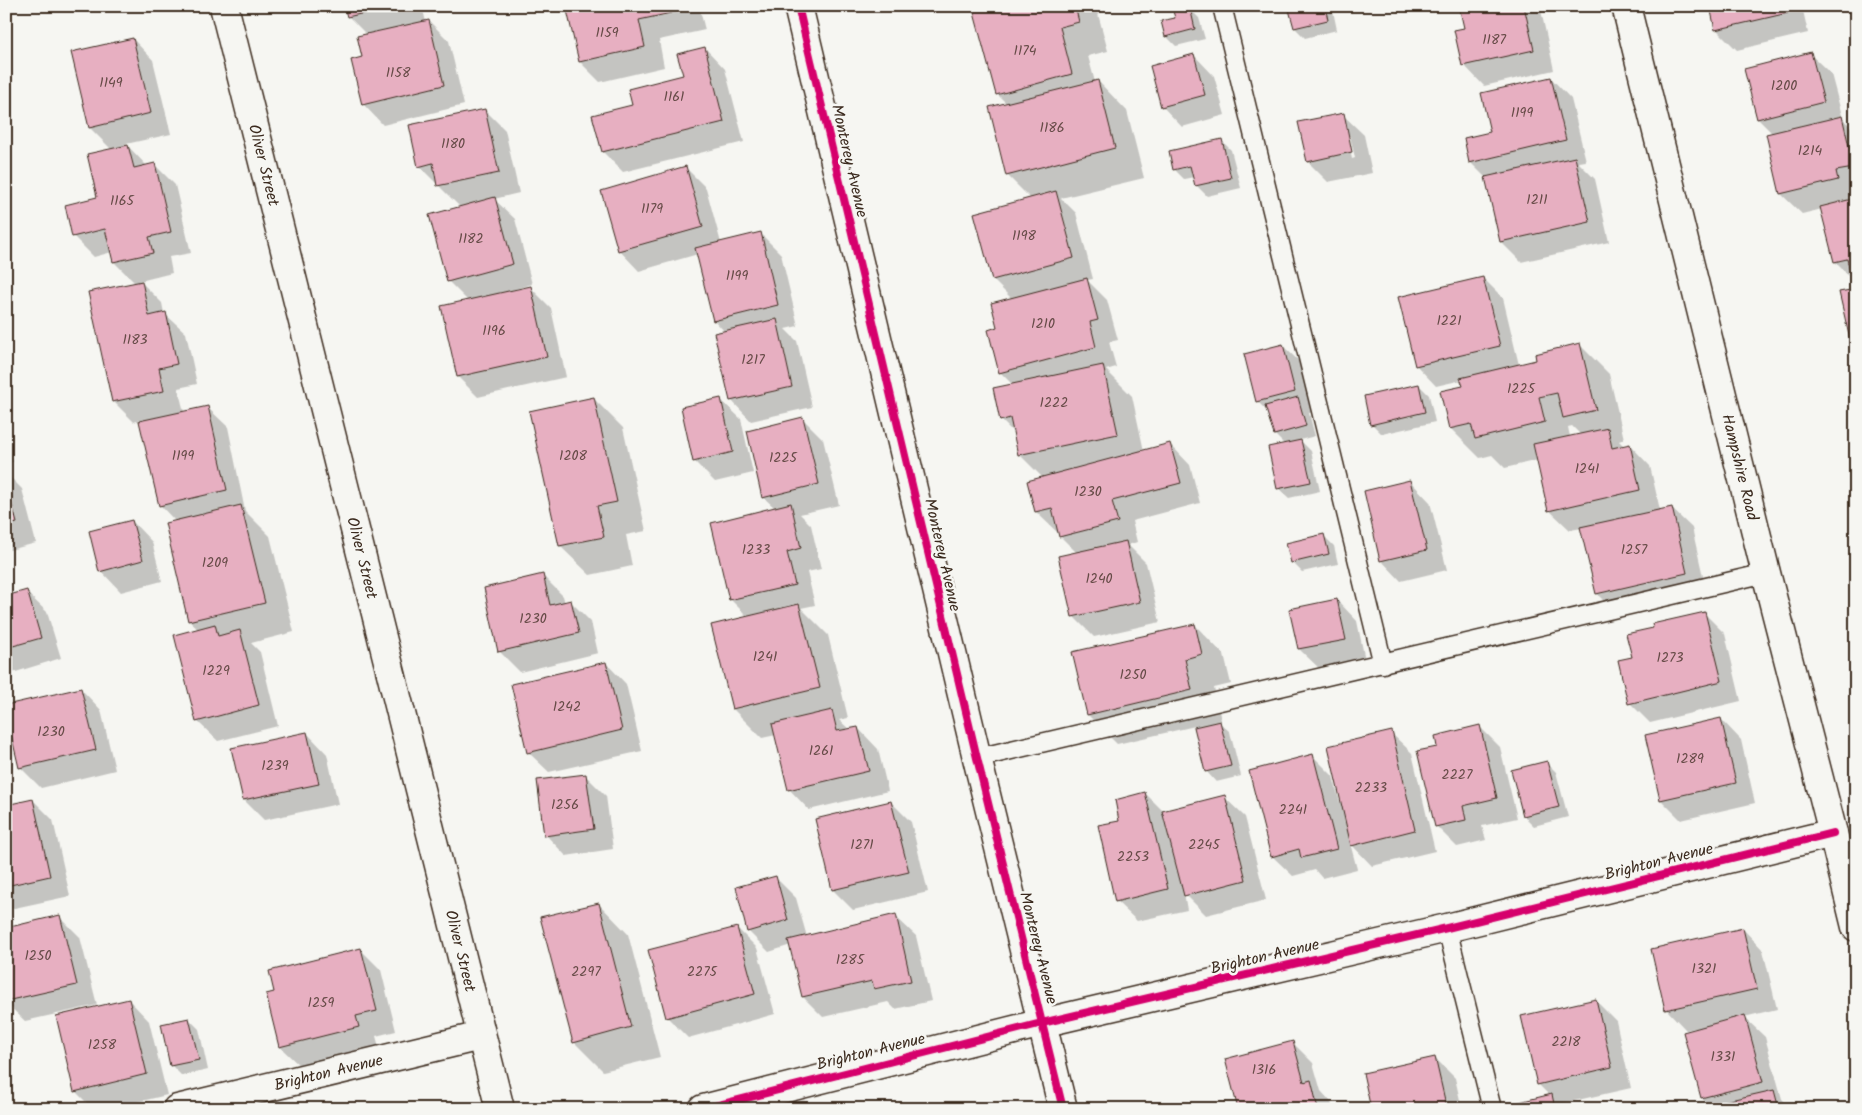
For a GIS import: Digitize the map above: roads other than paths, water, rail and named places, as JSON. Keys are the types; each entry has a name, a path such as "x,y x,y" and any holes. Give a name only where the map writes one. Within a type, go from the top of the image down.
{"street":[{"name":"Oliver Street","path":"224,6 480,1036 500,1109"},
{"name":"Monterey Avenue","path":"798,6 976,758 1063,1109"},
{"name":"Hampshire Road","path":"1626,6 1766,573 1856,927"},
{"name":"Brighton Avenue","path":"703,1109 1042,1023 1447,928 1833,833"},
{"name":"Brighton Avenue","path":"177,1109 480,1036"}],"lane":[{"path":"1222,6 1382,664"},
{"path":"976,758 1766,573"},
{"path":"1447,928 1492,1109"}]}
